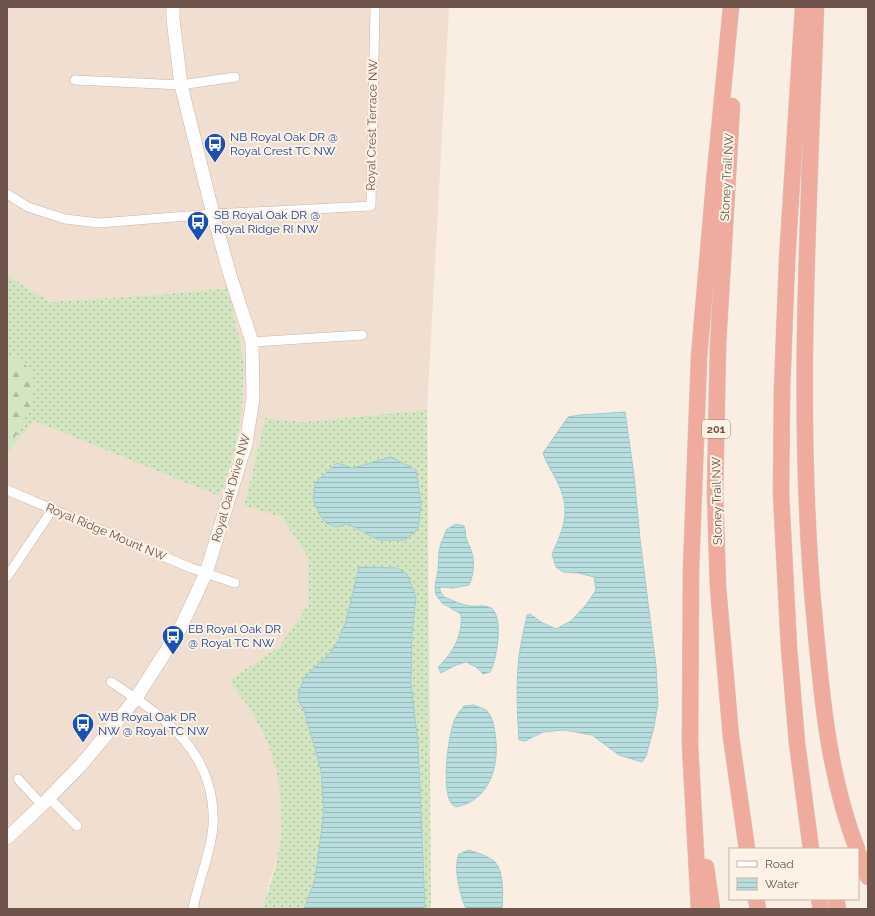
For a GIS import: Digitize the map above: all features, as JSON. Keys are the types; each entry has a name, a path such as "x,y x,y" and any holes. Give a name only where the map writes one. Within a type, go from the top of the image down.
{"highway":[{"path":"699,909 690,745 690,570 699,358 731,7"},
{"name":"Stoney Trail NW","path":"737,7 718,345 715,494 718,587 730,738 747,848"},
{"path":"803,7 787,269 782,388 781,494 789,648 797,743 812,845"},
{"path":"816,7 805,331 806,470 811,579 826,730 836,782 848,827 856,848"},
{"path":"690,745 712,909"},
{"path":"859,855 868,877"}],"street":[{"name":"Royal Oak Drive NW","path":"7,838 46,801 91,753 136,698 180,629 206,573 246,443 253,400 252,342 230,275 213,214 181,85 173,19 173,7"},
{"name":"Royal Crest Terrace NW","path":"213,214 371,206 375,7"},
{"path":"75,80 181,85 235,77"},
{"path":"7,194 28,207 65,219 99,223 213,214"},
{"path":"252,342 362,335"},
{"name":"Royal Ridge Mount NW","path":"7,490 206,573 235,583"},
{"path":"7,577 52,510"},
{"path":"111,682 136,698 183,737 198,759 207,778 212,805 213,826 193,909"},
{"path":"18,779 77,826"}],"shaded area":[{"path":"7,7 449,7 427,410 302,422 265,418 244,504 281,517 308,557 308,605 279,647 229,680 255,717 267,743 275,767 281,793 282,820 278,853 262,909 7,909 7,453 34,421 219,496 238,444 243,391 227,288 167,294 50,302 7,275"}],"green space":[{"path":"7,275 50,302 167,294 227,288 242,353 243,399 240,427 234,455 219,496 34,421 7,453"},
{"path":"11,356 25,364 35,381 31,406 18,432 7,448 7,357"},
{"path":"427,410 431,909 262,909 275,867 281,836 281,801 275,766 263,733 252,713 229,680 279,647 308,605 308,557 281,517 244,505 265,418 302,422"}],"water":[{"path":"625,412 634,475 640,539 656,666 658,703 654,727 646,756 642,762 619,755 592,735 564,730 543,732 525,741 519,740 517,688 518,666 527,615 530,614 541,622 556,629 571,621 586,605 596,590 594,577 578,573 563,572 556,567 552,554 565,518 564,500 557,481 543,453 568,417"},
{"path":"391,457 416,470 421,504 418,529 405,540 379,540 348,524 335,527 326,523 320,515 313,500 315,483 337,463 353,468"},
{"path":"456,524 464,526 465,528 466,538 471,548 473,559 472,577 469,585 453,588 440,587 440,591 444,597 464,605 488,607 495,613 498,629 497,649 490,672 483,674 476,667 466,662 456,665 441,673 438,667 448,656 456,643 459,636 461,622 461,614 442,603 436,595 435,586 441,543 447,529"},
{"path":"359,567 397,568 407,574 416,597 412,633 411,683 418,743 425,909 304,909 315,880 324,811 321,770 304,710 298,700 299,691 304,678 331,652 338,641 346,621"},
{"path":"474,705 486,710 490,715 495,730 496,757 494,768 485,789 478,797 468,803 456,807 450,801 446,784 450,736 452,726 459,712 464,706"},
{"path":"469,850 489,858 498,866 502,884 502,909 466,909 457,874 457,860 459,854"}],"place":[{"name":"NB Royal Oak DR @ Royal Crest TC NW","path":"215,164"},
{"name":"SB Royal Oak DR @ Royal Ridge RI NW","path":"198,242"},
{"name":"EB Royal Oak DR @ Royal TC NW","path":"173,656"},
{"name":"WB Royal Oak DR NW @ Royal TC NW","path":"83,744"}]}
